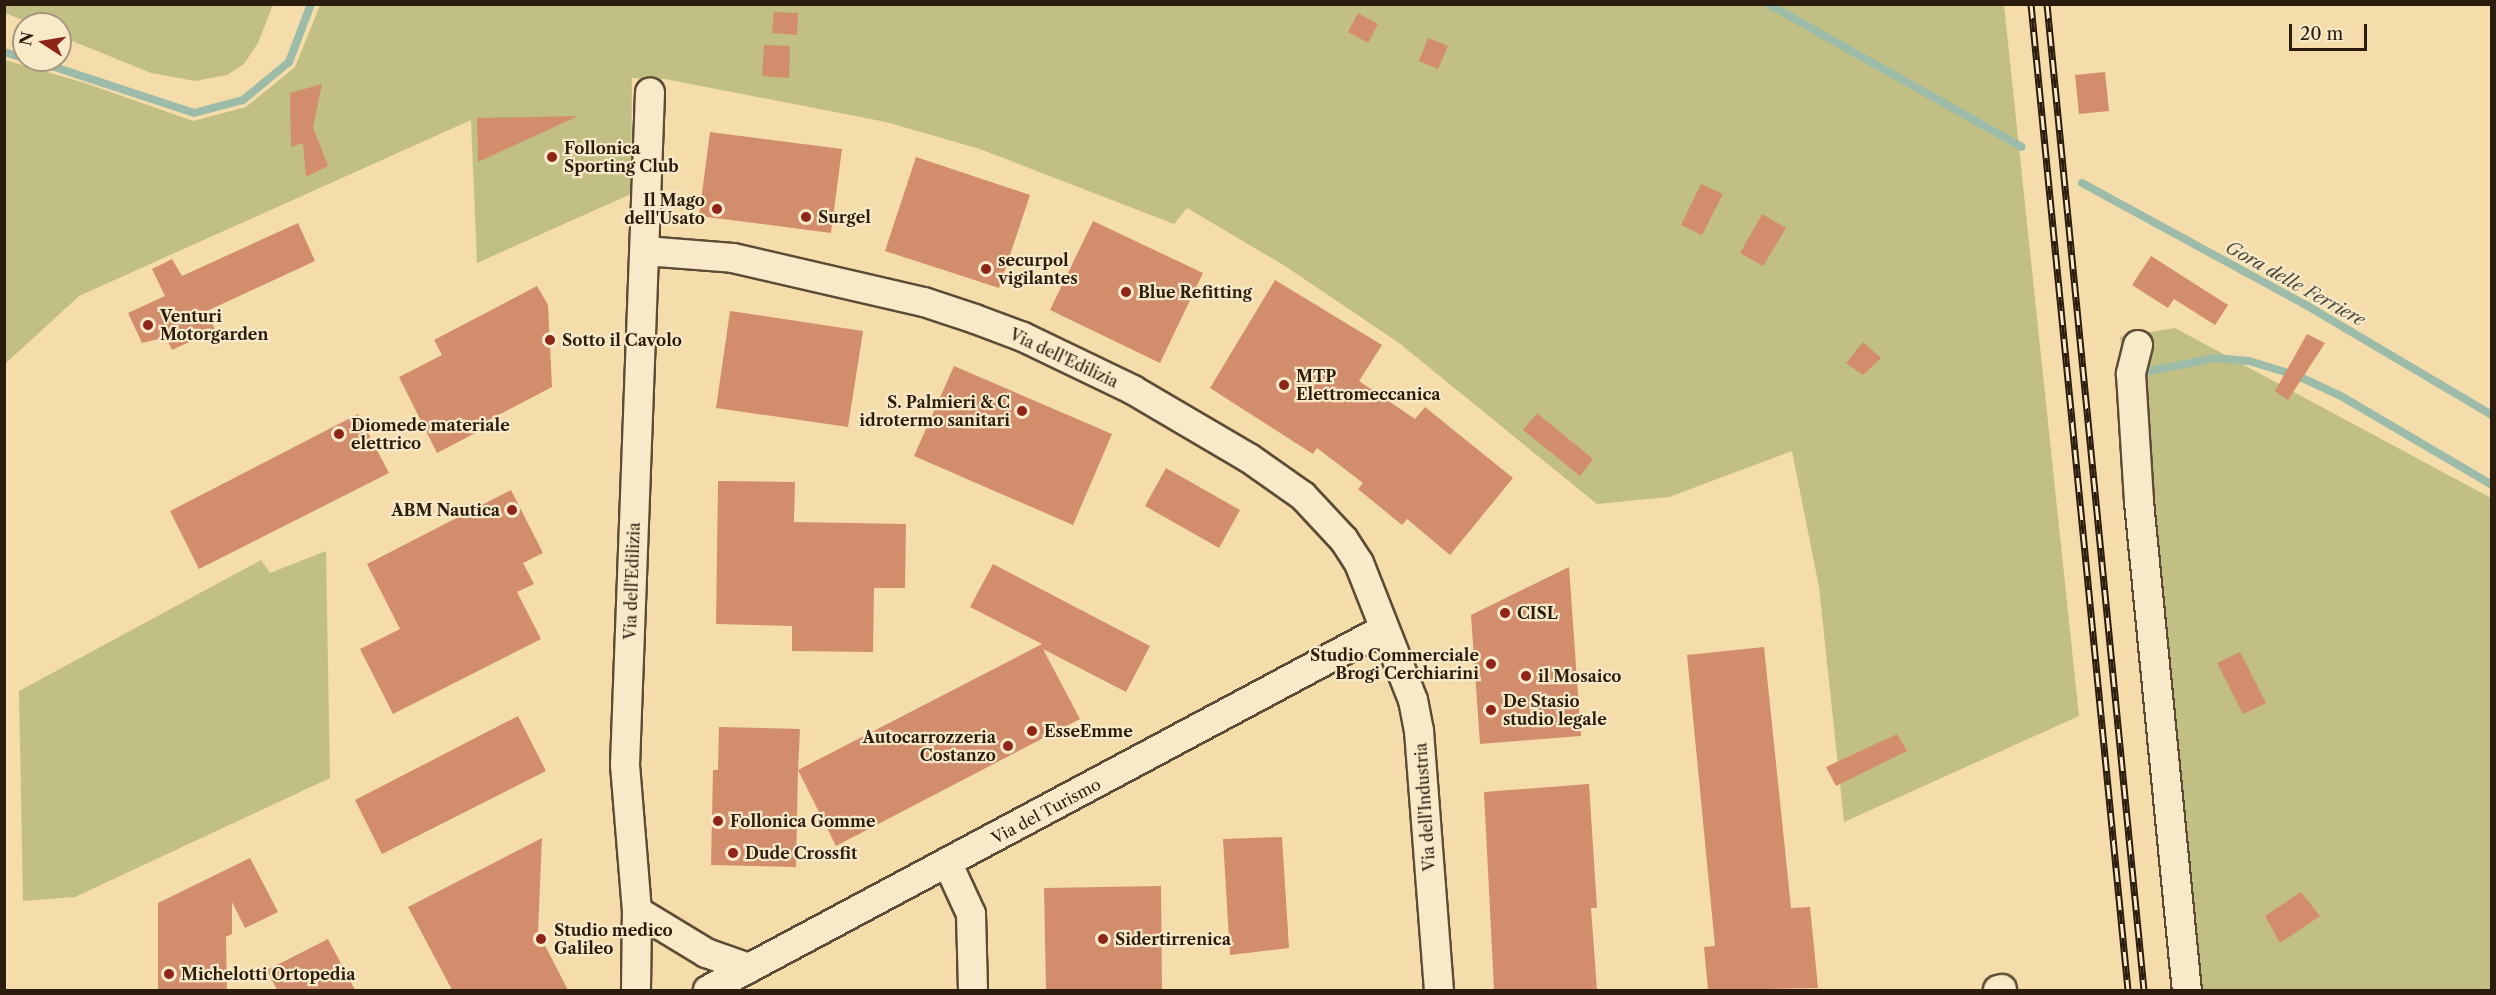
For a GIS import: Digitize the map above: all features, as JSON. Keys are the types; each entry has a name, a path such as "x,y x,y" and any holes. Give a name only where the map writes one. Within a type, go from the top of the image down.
{"street":[{"name":"Via dell'Edilizia","path":"636,990 637,911 626,765 650,92"},
{"name":"Via dell'Edilizia","path":"645,251 733,258 924,302 1023,337 1133,390 1249,458 1311,503 1344,540 1359,563 1384,629"},
{"path":"2138,345 2131,374 2139,502 2187,990"},
{"name":"Via del Turismo","path":"708,990 948,864 1384,629"},
{"name":"Via dell'Industria","path":"1384,629 1401,664 1419,731 1439,990"},
{"path":"948,864 970,914 973,990"},
{"path":"637,911 706,953 749,968"}],"shaded area":[{"path":"5,4 273,5 258,43 244,64 227,75 195,81 151,73 72,41 72,12 12,12 12,16 5,13"},
{"path":"320,5 2004,5 2079,716 1844,822 1819,587 1792,451 1669,497 1597,504 1399,343 1285,266 1187,208 1174,224 980,149 886,122 665,79 632,78 631,194 477,263 471,120 79,296 5,364 5,60 12,62 12,72 47,72 193,121 246,107 295,67"},
{"path":"2175,328 2491,498 2491,990 2194,990 2120,337"},
{"path":"326,551 330,778 75,897 23,901 19,691 261,560 270,573"}],"building":[{"path":"774,12 798,13 797,35 772,33"},
{"path":"1358,13 1378,24 1368,43 1348,32"},
{"path":"1428,38 1448,46 1438,69 1419,61"},
{"path":"764,45 790,46 789,78 762,76"},
{"path":"2105,72 2109,111 2079,114 2075,75"},
{"path":"322,84 313,127 328,166 306,177 303,143 291,147 290,93"},
{"path":"578,116 478,162 477,118"},
{"path":"710,132 842,149 831,233 699,216"},
{"path":"916,157 1030,195 999,288 885,251"},
{"path":"1701,184 1723,194 1702,235 1681,225"},
{"path":"1762,214 1786,228 1763,266 1740,253"},
{"name":"Blue Refitting","path":"1093,221 1203,273 1160,363 1050,310"},
{"path":"298,223 315,261 207,311 215,330 172,350 166,337 142,343 128,313 165,296 152,269 172,259 182,276"},
{"path":"2151,256 2228,305 2215,325 2174,299 2168,308 2132,285"},
{"path":"1275,280 1382,345 1359,381 1415,419 1425,407 1513,478 1450,555 1407,519 1402,525 1358,489 1363,483 1317,448 1313,454 1210,388"},
{"path":"537,286 548,305 552,387 483,423 485,428 437,453 399,377 442,355 434,340"},
{"path":"730,311 863,331 848,427 716,408"},
{"path":"2307,334 2325,343 2288,400 2275,391"},
{"path":"1863,342 1881,358 1863,375 1846,363"},
{"path":"954,366 1112,434 1073,525 914,456"},
{"path":"1537,413 1593,459 1580,476 1523,430"},
{"path":"358,414 389,473 199,569 170,511"},
{"path":"1166,468 1240,510 1219,548 1145,506"},
{"path":"718,481 795,482 794,522 906,524 905,588 874,588 873,652 792,651 792,626 716,624"},
{"path":"511,490 543,553 523,563 534,584 517,592 541,639 393,714 360,649 400,629 367,564"},
{"path":"993,564 1150,646 1126,692 1043,649 1080,719 836,846 798,770 1042,644 970,607"},
{"name":"il Mosaico","path":"1569,567 1581,736 1480,744 1471,615"},
{"path":"1764,647 1791,908 1810,907 1818,988 1708,990 1704,947 1715,946 1687,655"},
{"path":"2240,652 2266,703 2243,714 2217,663"},
{"path":"518,716 546,771 382,854 355,800"},
{"path":"719,727 800,729 796,867 711,865 713,770 718,770"},
{"path":"1897,734 1907,751 1836,786 1826,767"},
{"path":"1589,784 1597,908 1591,908 1597,990 1494,990 1484,792"},
{"path":"1282,837 1289,948 1230,955 1223,839"},
{"path":"542,838 538,932 568,990 452,990 408,907"},
{"path":"250,858 278,912 245,928 232,902 232,934 226,937 227,990 158,990 158,903"},
{"name":"Sidertirrenica","path":"1161,886 1162,990 1046,990 1044,888"},
{"path":"2301,892 2320,916 2280,943 2265,916"},
{"path":"328,939 355,990 277,990 267,970"}],"waterway":[{"name":"Gora delle Ferriere","path":"69,72 194,113 243,100 289,62 311,4"},
{"name":"Gora delle Ferriere","path":"1768,4 2022,147"},
{"name":"Gora delle Ferriere","path":"4,52 12,54"},
{"name":"Gora delle Ferriere","path":"2082,183 2306,305 2492,415"},
{"path":"2150,371 2215,358 2249,361 2298,376 2341,396 2492,485"}],"railway":[{"path":"2031,4 2128,990"},
{"path":"2047,4 2144,990"}],"place":[{"name":"Follonica Sporting Club","path":"552,157"},
{"name":"Il Mago dell'Usato","path":"717,209"},
{"name":"Surgel","path":"806,217"},
{"name":"securpol vigilantes","path":"986,269"},
{"name":"Blue Refitting","path":"1126,292"},
{"name":"Venturi Motorgarden","path":"148,325"},
{"name":"Sotto il Cavolo","path":"550,340"},
{"name":"MTP Elettromeccanica","path":"1284,385"},
{"name":"S. Palmieri & C idrotermo sanitari","path":"1022,411"},
{"name":"Diomede materiale elettrico","path":"339,434"},
{"name":"ABM Nautica","path":"512,510"},
{"name":"CISL","path":"1505,613"},
{"name":"Studio Commerciale Brogi Cerchiarini","path":"1491,664"},
{"name":"il Mosaico","path":"1526,676"},
{"name":"De Stasio studio legale","path":"1491,710"},
{"name":"EsseEmme","path":"1032,731"},
{"name":"Autocarrozzeria Costanzo","path":"1008,746"},
{"name":"Follonica Gomme","path":"718,821"},
{"name":"Dude Crossfit","path":"733,853"},
{"name":"Studio medico Galileo","path":"541,939"},
{"name":"Sidertirrenica","path":"1103,939"},
{"name":"Michelotti Ortopedia","path":"169,974"}]}
